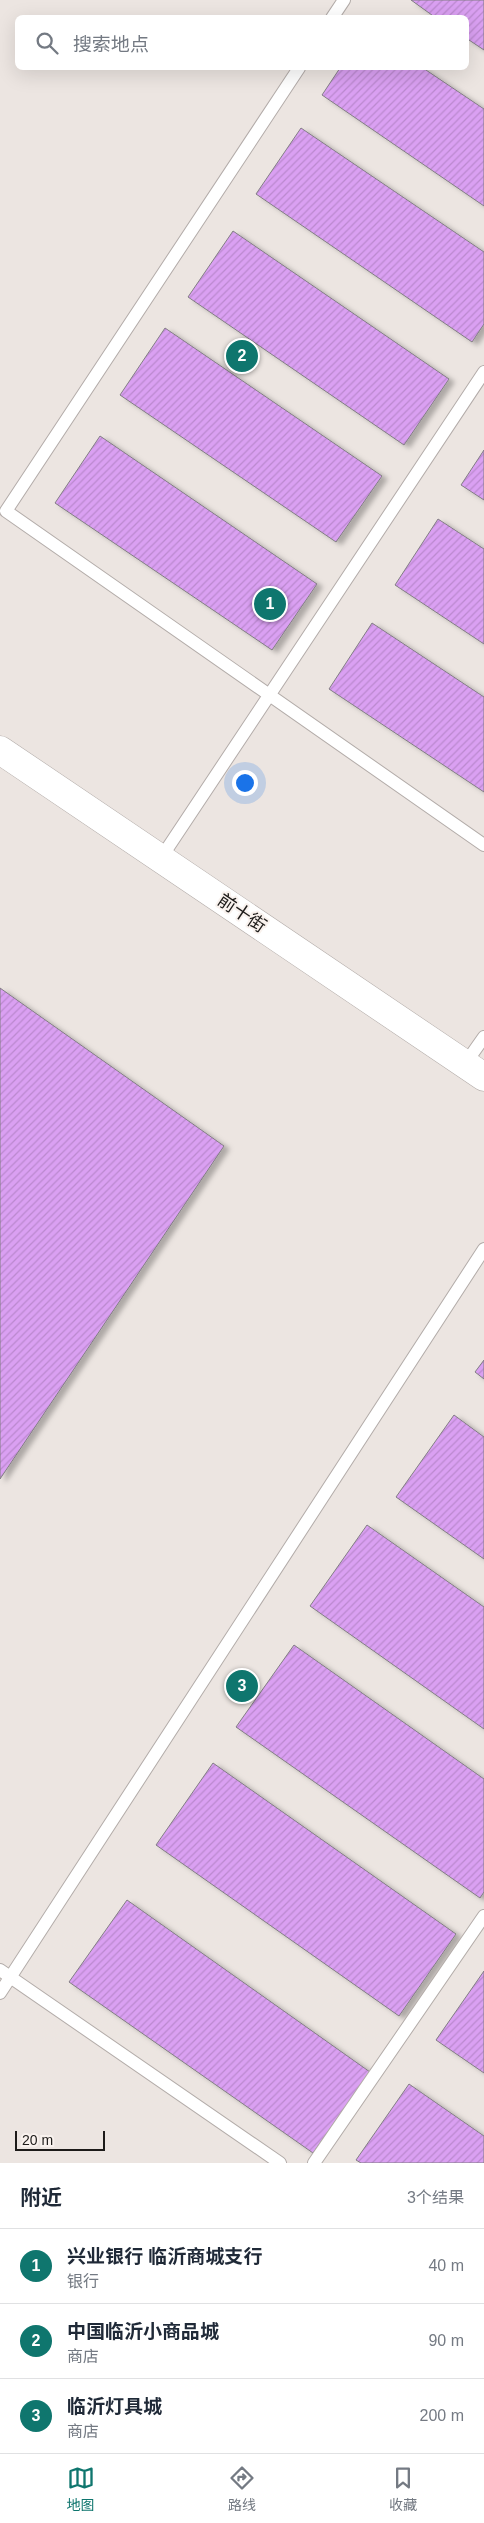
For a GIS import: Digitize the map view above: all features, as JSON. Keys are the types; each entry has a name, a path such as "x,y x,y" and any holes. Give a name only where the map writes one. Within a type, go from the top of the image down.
{"main road":[{"name":"前十街","path":"0,750 475,1070"}],"lane":[{"path":"334,15 344,0"},
{"path":"298,70 6,511 484,845"},
{"path":"161,858 484,372"},
{"path":"475,1070 484,1037"},
{"path":"0,1993 484,1249"},
{"path":"314,2163 484,1916"},
{"path":"0,1970 280,2163"}],"building":[{"path":"411,0 484,0 484,50 469,40 469,15 432,15"},
{"path":"339,70 426,70 484,109 484,206 322,95"},
{"path":"301,128 484,252 484,324 472,342 256,194"},
{"path":"233,231 449,379 404,445 188,297"},
{"path":"165,328 382,476 336,542 120,395"},
{"path":"100,436 317,584 272,650 55,503"},
{"path":"484,450 484,500 461,485"},
{"path":"438,519 484,549 484,644 395,585"},
{"path":"372,623 484,697 484,792 329,689"},
{"path":"0,988 224,1146 0,1479"},
{"path":"484,1360 484,1379 475,1372"},
{"path":"454,1415 484,1437 484,1559 396,1497"},
{"path":"367,1525 484,1607 484,1729 310,1606"},
{"path":"294,1645 484,1779 484,1892 480,1898 236,1727"},
{"path":"213,1763 456,1934 399,2016 156,1845"},
{"path":"127,1900 370,2072 313,2153 69,1982"},
{"path":"484,1971 484,2073 436,2040"},
{"path":"409,2084 484,2136 484,2163 361,2163 356,2160"}],"place":[{"name":"中国临沂小商品城","path":"242,356"},
{"name":"兴业银行 临沂商城支行","path":"270,604"},
{"name":"临沂灯具城","path":"242,1686"}]}
